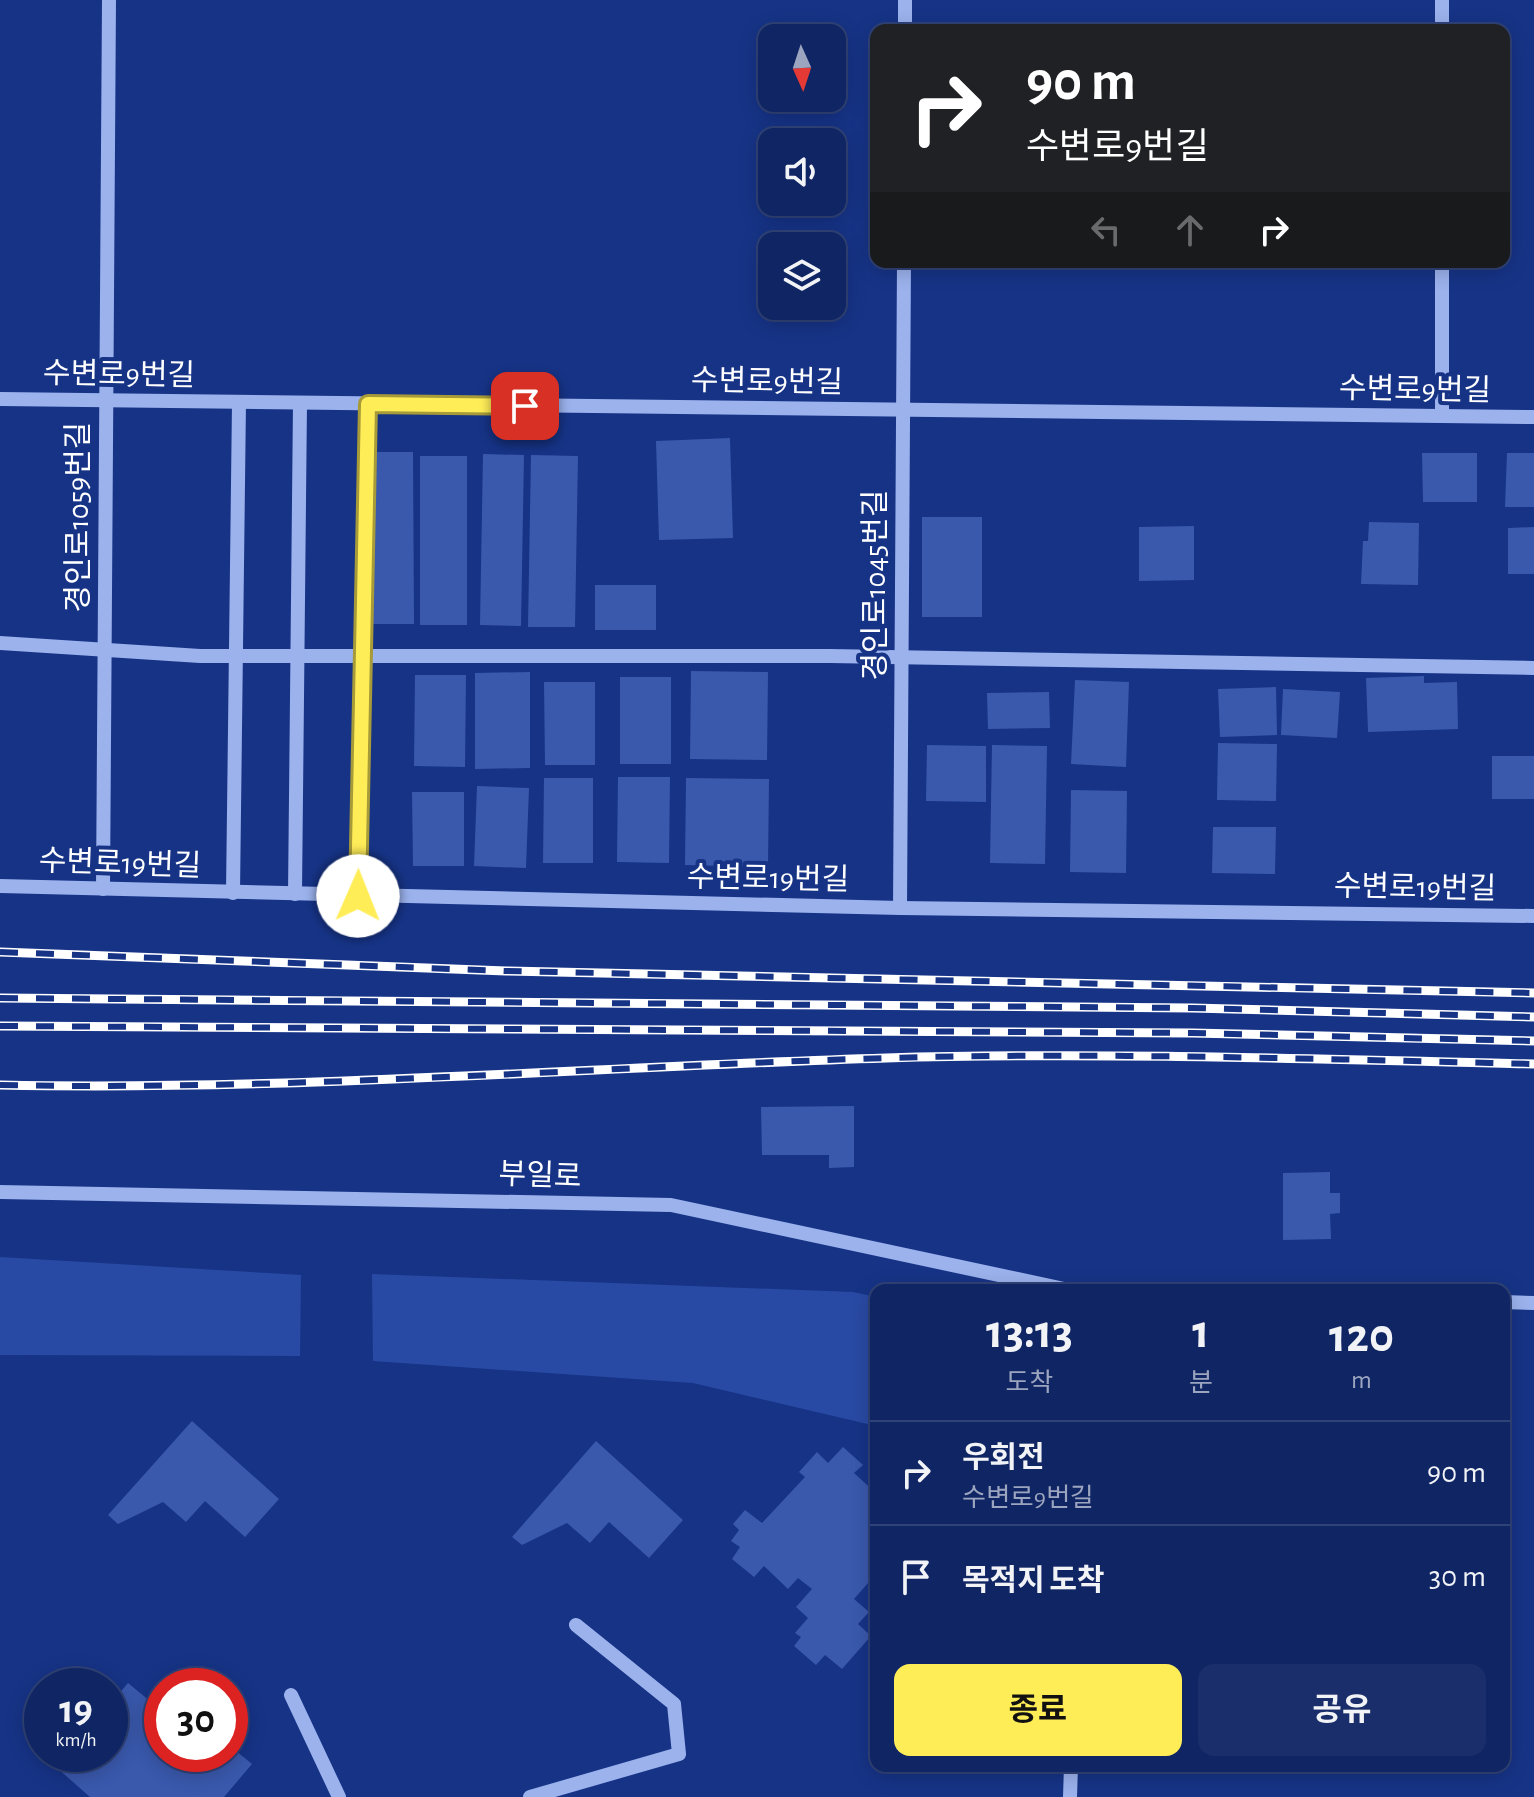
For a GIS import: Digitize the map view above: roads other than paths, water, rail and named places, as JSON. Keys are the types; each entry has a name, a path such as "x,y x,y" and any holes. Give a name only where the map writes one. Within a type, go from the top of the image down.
{"street":[{"name":"경인로1059번길","path":"103,889 109,0"},
{"path":"905,0 905,24"},
{"path":"1442,0 1442,24"},
{"name":"경인로1045번길","path":"900,908 904,268"},
{"path":"1442,268 1442,416"},
{"name":"수변로9번길","path":"0,399 1534,417"},
{"path":"233,893 239,402"},
{"path":"295,894 295,656 300,403"},
{"path":"358,896 368,404"},
{"path":"0,643 234,656 901,658 1534,668"},
{"name":"수변로19번길","path":"0,886 900,908 1534,916"},
{"name":"부일로","path":"0,1192 671,1205 1041,1284"},
{"path":"1510,1302 1534,1303"},
{"path":"530,1797 679,1754 674,1704 576,1625"},
{"path":"291,1695 339,1797"},
{"path":"1070,1797 1071,1772"}],"railway":[{"path":"0,952 506,971 1534,993"},
{"path":"0,998 1192,1008 1534,1017"},
{"path":"0,1026 1192,1033 1534,1041"},
{"path":"0,1085 222,1085 967,1056 1210,1057 1534,1064"}]}
